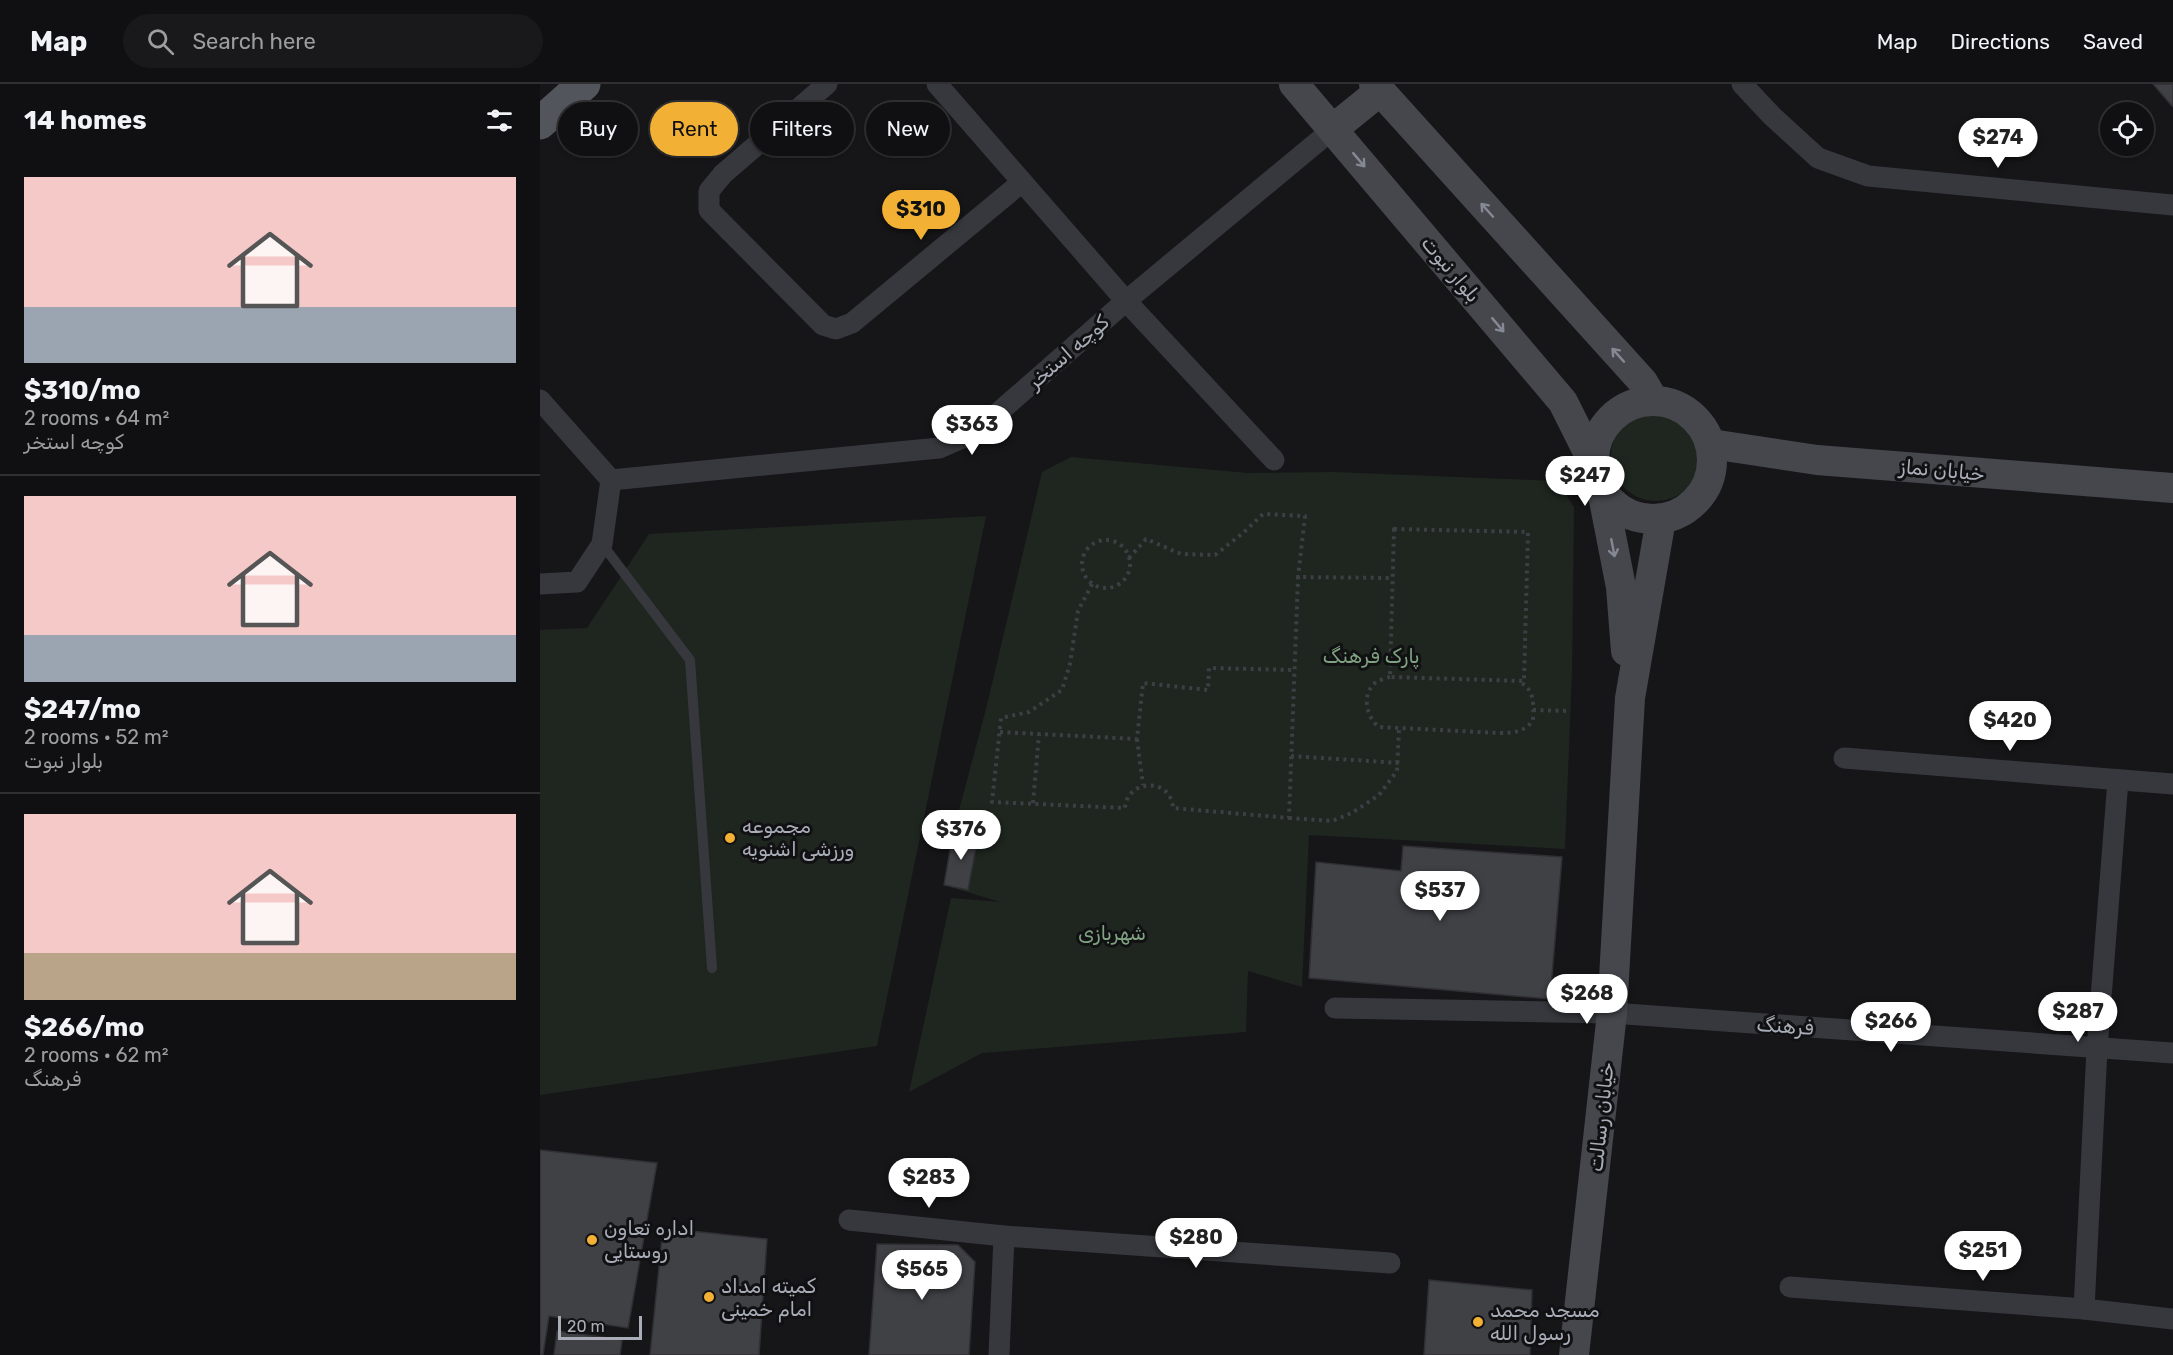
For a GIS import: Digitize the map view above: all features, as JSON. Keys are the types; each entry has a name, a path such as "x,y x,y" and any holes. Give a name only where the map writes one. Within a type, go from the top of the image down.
{"main road":[{"path":"540,123 584,84"}],"street":[{"path":"827,84 723,174 709,191 709,210 823,325 836,329 852,323 1022,182"},
{"path":"937,84 1126,301 1274,460"},
{"name":"بلوار نبوت","path":"1294,84 1563,402 1598,477"},
{"path":"1742,84 1772,116 1818,158 1868,176 2173,205"},
{"path":"1333,129 1380,86 1643,382 1654,401"},
{"name":"کوچه استخر","path":"611,480 939,448 976,432 1126,301 1333,129"},
{"path":"540,400 611,480 602,544 577,582 540,584"},
{"path":"1598,477 1613,504 1627,514 1644,519 1661,519 1681,513 1697,501 1708,484 1713,464 1711,444 1703,427 1690,412 1673,404 1654,401 1634,404 1617,413 1604,427 1596,445 1598,477 1621,587 1630,698"},
{"name":"خیابان نماز","path":"1711,444 1817,460 2173,489"},
{"path":"1630,698 1661,519"},
{"name":"خیابان رسالت","path":"1574,1355 1612,1013 1630,698"},
{"path":"1844,758 2173,784"},
{"path":"2084,1309 2097,1048 2118,780"},
{"name":"فرهنگ","path":"1335,1008 1612,1013 2173,1053"},
{"path":"849,1220 1004,1236 1390,1263"},
{"path":"999,1355 1004,1236"},
{"path":"1790,1287 2084,1309 2173,1319"}],"lane":[{"path":"602,544 690,660 712,968"}],"path":[{"path":"1129,558 1146,539 1181,554 1215,555 1263,514 1305,516 1298,577 1289,818"},
{"path":"1390,677 1394,529 1528,532 1524,681 1390,677 1377,682 1371,688 1368,696 1368,710 1372,721 1379,727 1517,733 1527,728 1533,721 1533,694 1527,686 1518,681"},
{"path":"1098,541 1113,541 1120,544 1129,558 1130,566 1123,581 1108,588 1092,584 1083,572 1083,557 1091,545 1098,541"},
{"path":"1298,577 1393,578"},
{"path":"1092,584 1078,611 1070,664 1062,690 1029,712 1001,718 992,802 1125,808 1126,800 1143,785 1158,785 1165,791 1173,808 1332,821 1352,813 1379,795 1397,771 1399,728"},
{"path":"1143,785 1137,739 1143,683 1208,690 1209,668 1294,670"},
{"path":"1533,710 1570,711"},
{"path":"999,732 1137,739"},
{"path":"1033,803 1039,734"},
{"path":"1291,756 1399,763"}],"green space":[{"path":"1656,411 1673,415 1688,424 1697,439 1701,456 1697,473 1688,488 1673,497 1656,501 1639,497 1624,488 1615,473 1611,456 1615,439 1624,424 1639,415"},
{"name":"پارک فرهنگ","path":"1071,457 1248,473 1333,472 1557,481 1574,507 1572,672 1565,849 1309,835 1302,987 1248,971 1246,1032 982,1053 909,1092 951,898 1000,902 944,885 953,833 987,705 1042,472"},
{"name":"مجموعه ورزشی اشنویه","path":"986,516 877,1046 540,1095 540,630 587,628 649,534"}],"building":[{"path":"2153,84 2173,84 2173,106 2172,106"},
{"path":"953,833 978,837 968,890 944,885"},
{"path":"1403,846 1562,857 1550,999 1309,978 1316,862 1401,871"},
{"name":"اداره تعاون روستایی","path":"540,1150 657,1163 628,1328 549,1316 543,1355 540,1355"},
{"name":"کمیته امداد امام خمینی","path":"663,1228 767,1239 759,1355 650,1355"},
{"path":"877,1244 958,1245 975,1262 969,1355 869,1355"},
{"name":"مسجد محمد رسول الله","path":"1429,1280 1532,1290 1530,1355 1424,1355"},
{"path":"557,1331 622,1340 620,1355 554,1355"}],"place":[{"name":"مجموعه ورزشی اشنویه","path":"730,838"},
{"name":"اداره تعاون روستایی","path":"592,1240"},
{"name":"کمیته امداد امام خمینی","path":"709,1297"},
{"name":"مسجد محمد رسول الله","path":"1478,1322"}],"park label":[{"name":"شهربازی","path":"1112,933"}]}
